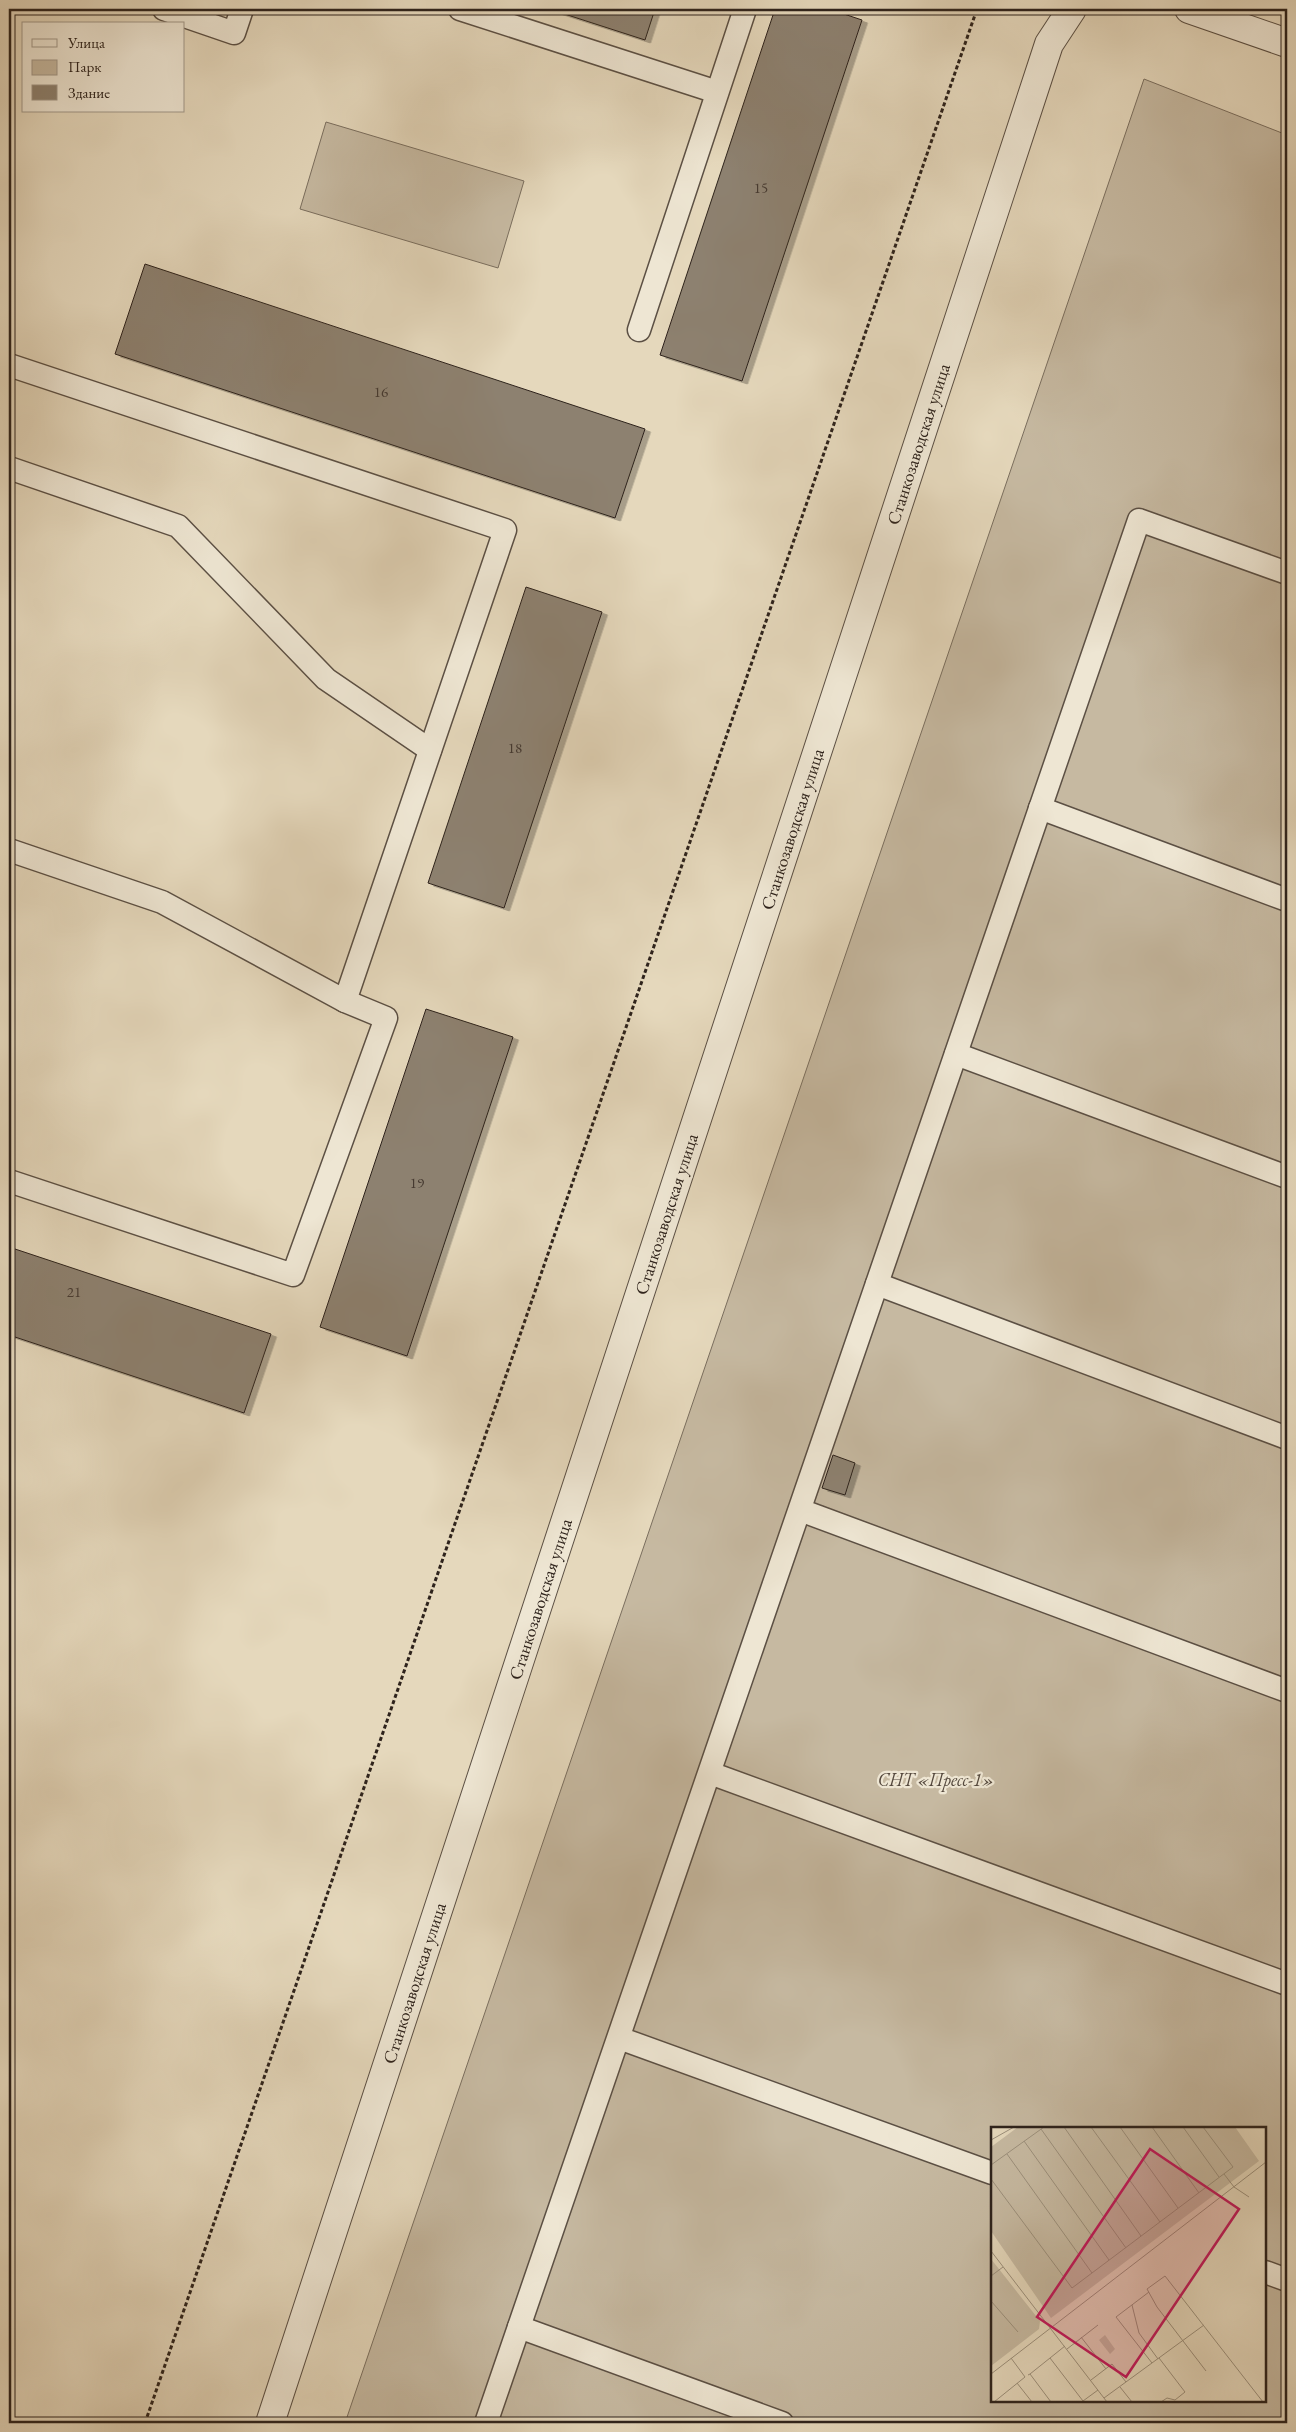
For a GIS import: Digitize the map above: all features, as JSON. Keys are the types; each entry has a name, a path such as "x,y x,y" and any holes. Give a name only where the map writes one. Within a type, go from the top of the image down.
{"street":[{"name":"Станкозаводская улица","path":"270,2423 1049,44 1072,9"},
{"path":"1189,9 1287,42"}],"lane":[{"path":"164,9 234,33 242,9"},
{"path":"460,9 717,92"},
{"path":"639,330 745,9"},
{"path":"9,365 505,530 345,1001"},
{"path":"9,468 178,526 326,679 430,750"},
{"path":"486,2423 1139,520 1287,572"},
{"path":"1040,808 1287,900"},
{"path":"9,850 162,902 345,1001 386,1018 293,1275 9,1182"},
{"path":"956,1054 1287,1177"},
{"path":"877,1284 1287,1438"},
{"path":"800,1510 1287,1691"},
{"path":"710,1773 1287,1984"},
{"path":"619,2038 991,2173"},
{"path":"1266,2272 1287,2280"},
{"path":"519,2327 782,2423"}],"path":[{"path":"145,2423 978,9"}],"green space":[{"name":"СНТ «Пресс-1»","path":"1144,79 1287,135 1287,2423 345,2423"},
{"path":"326,122 524,181 498,268 300,209"}],"building":[{"path":"549,9 655,9 645,40"},
{"path":"775,9 829,9 862,20 742,381 660,355"},
{"path":"145,264 645,429 615,518 115,354"},
{"path":"526,587 602,612 504,908 428,883"},
{"path":"426,1009 513,1037 407,1356 320,1327"},
{"path":"9,1247 271,1334 244,1413 9,1335"},
{"path":"833,1455 855,1463 845,1495 822,1488"}]}
